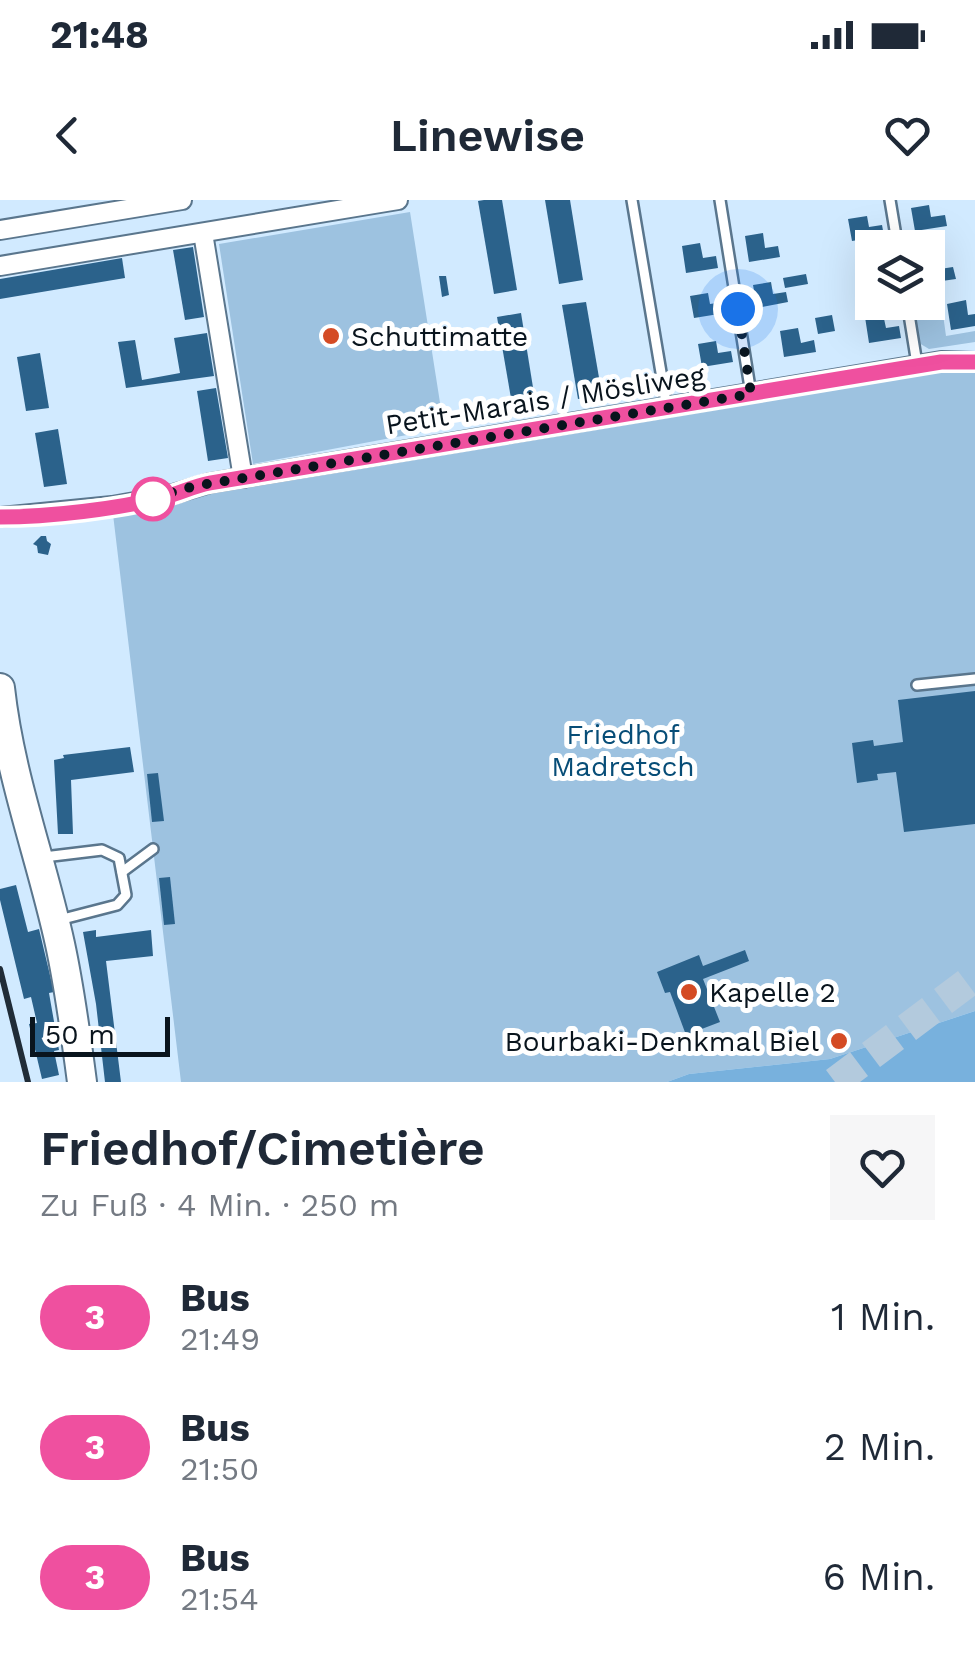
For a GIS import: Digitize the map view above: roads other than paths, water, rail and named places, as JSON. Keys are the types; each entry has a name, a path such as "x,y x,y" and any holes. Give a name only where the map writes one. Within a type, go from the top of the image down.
{"main road":[{"path":"0,688 6,742 70,991 82,1082"}],"street":[{"path":"0,230 182,200"},
{"path":"0,266 398,200"},
{"path":"204,232 243,478"},
{"name":"Petit-Marais / Mösliweg","path":"0,517 112,506 164,497 191,486 917,366 975,362"}],"lane":[{"path":"632,200 666,408"},
{"path":"720,200 751,394"},
{"path":"890,200 895,230"},
{"path":"910,320 917,366"},
{"path":"917,685 975,679"},
{"path":"122,872 153,849"},
{"path":"36,858 102,850 118,858 126,895 117,905 54,921"}],"tunnel":[{"path":"835,1082 975,977"}],"railway":[{"path":"0,969 28,1082"}],"place":[{"name":"Schuttimatte","path":"331,336"},
{"name":"Kapelle 2","path":"689,992"},
{"name":"Bourbaki-Denkmal Biel","path":"839,1041"}],"park label":[{"name":"Friedhof Madretsch","path":"623,750"}]}
